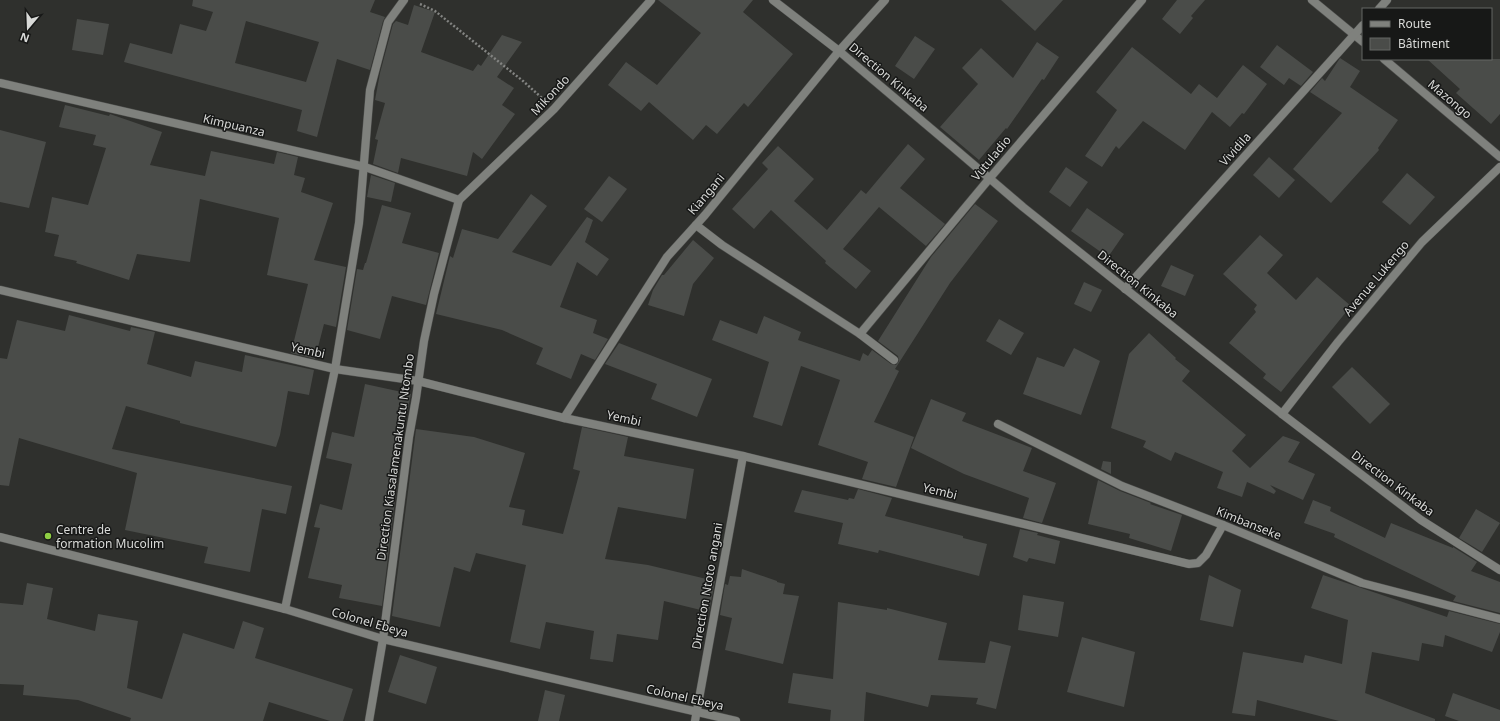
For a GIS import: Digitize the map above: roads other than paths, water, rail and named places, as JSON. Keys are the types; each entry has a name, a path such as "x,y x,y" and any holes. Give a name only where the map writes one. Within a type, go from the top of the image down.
{"street":[{"path":"285,609 335,369 360,223 370,90 388,22 404,0"},
{"name":"Mikondo","path":"460,200 554,109 652,0"},
{"name":"Direction Kinkaba","path":"774,0 839,51 989,179 1282,414 1420,520 1500,570"},
{"name":"Kiangani","path":"564,418 667,257 696,225 839,51 885,0"},
{"name":"Vutuladio","path":"860,334 989,179 1142,0"},
{"path":"1312,0 1362,41"},
{"path":"1380,8 1388,0"},
{"name":"Vividila","path":"1125,289 1362,26"},
{"name":"Mazongo","path":"1385,60 1500,157"},
{"name":"Kimpuanza","path":"0,83 365,167 460,200"},
{"name":"Avenue Lukengo","path":"1282,414 1338,342 1422,242 1500,166"},
{"name":"Direction Kiasalamenakuntu Ntombo","path":"369,721 382,639 408,437 424,341 434,294 460,200"},
{"path":"696,225 722,245 860,334 894,360"},
{"name":"Yembi","path":"0,290 335,369 418,381 564,418 742,456 1189,564 1198,563 1206,555 1223,525"},
{"name":"Kimbanseke","path":"998,424 1122,486 1223,525 1362,583 1500,619"},
{"name":"Direction Ntoto angani","path":"695,721 742,456"},
{"name":"Colonel Ebeya","path":"0,538 285,609 382,639 736,721"}],"place":[{"name":"Centre de formation Mucolim","path":"48,536"}]}
